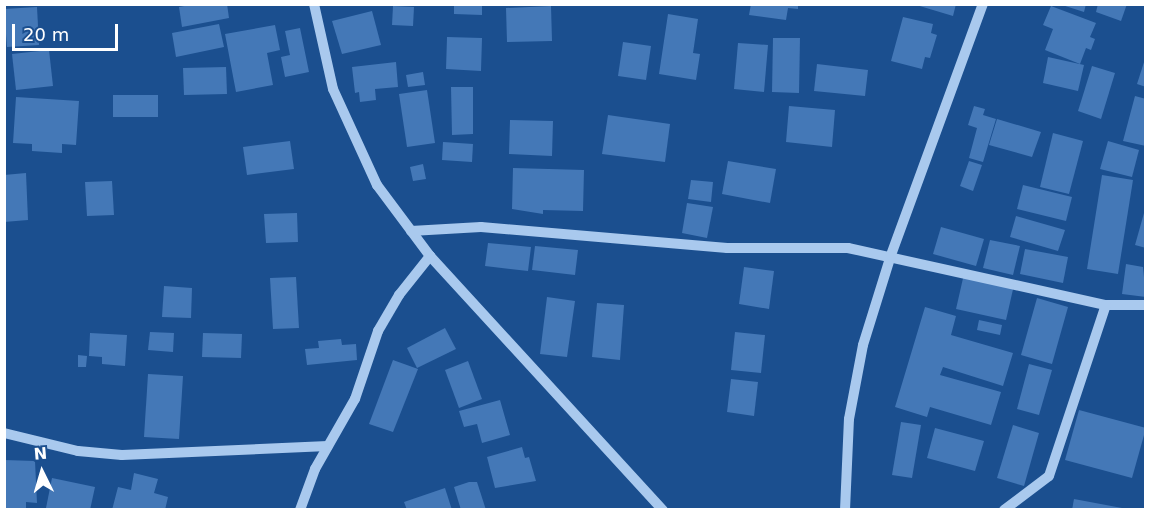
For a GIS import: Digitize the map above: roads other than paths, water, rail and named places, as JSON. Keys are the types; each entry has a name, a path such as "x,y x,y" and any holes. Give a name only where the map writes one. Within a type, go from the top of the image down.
{"street":[{"path":"314,4 333,89 377,184 430,256 663,510"},
{"path":"845,510 849,419 863,345 891,255 983,4"},
{"path":"411,231 481,227 727,248 848,248 891,255 1106,305 1146,305"},
{"path":"300,510 328,446 355,399 378,331 399,295 430,256"},
{"path":"1004,510 1049,477 1106,305"},
{"path":"4,433 78,451 122,455 328,446"}]}
